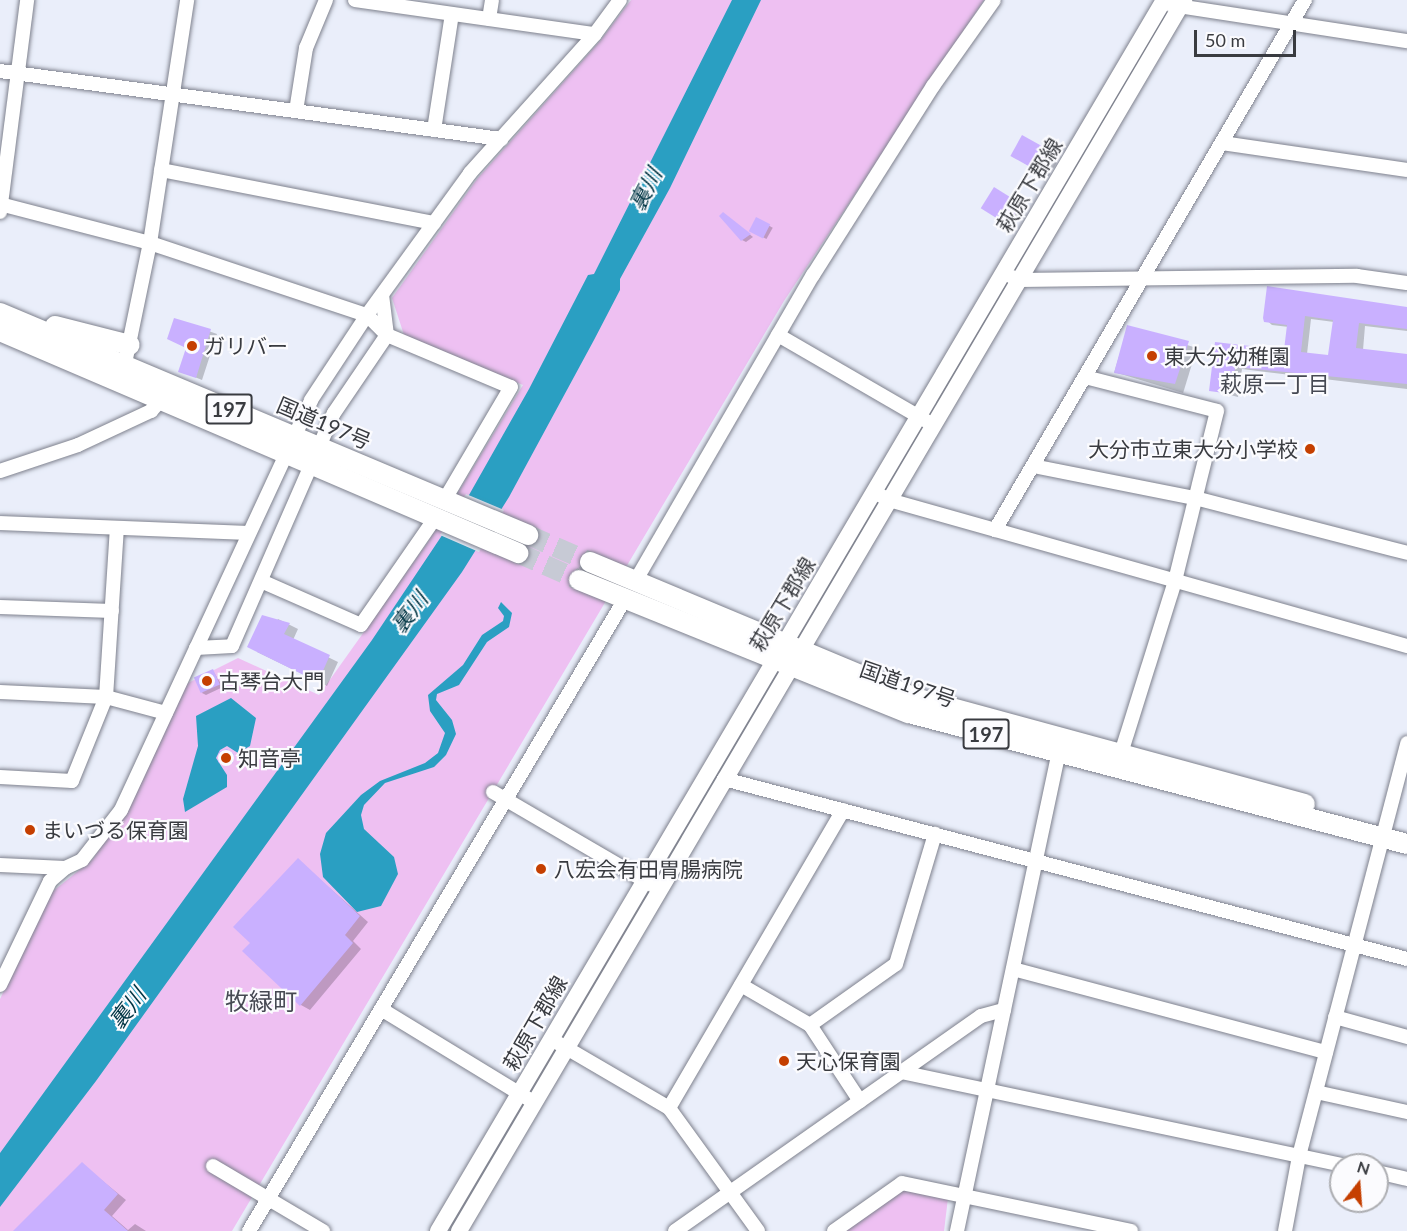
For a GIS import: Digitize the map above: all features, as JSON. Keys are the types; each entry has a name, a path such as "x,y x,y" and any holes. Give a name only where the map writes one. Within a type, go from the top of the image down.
{"highway":[{"name":"197","path":"0,312 130,345"},
{"name":"国道197号","path":"0,312 122,374 161,400 291,445 320,447 528,535"},
{"name":"国道197号","path":"0,331 122,374 291,445 312,465 518,553"},
{"name":"国道197号","path":"591,562 915,698 1060,747 1120,756 1384,832 1407,844"},
{"name":"国道197号","path":"579,580 909,713 1060,747 1384,832 1407,831"}],"main road":[{"name":"萩原下郡線","path":"793,645 889,500 926,421 1003,273 1162,1"},
{"name":"萩原下郡線","path":"459,1231 724,779 874,492 926,421 1019,280 1182,4"},
{"name":"萩原下郡線","path":"438,1231 645,880 783,664"}],"street":[{"path":"27,0 0,207 150,243 367,315 387,334 512,387 452,502"},
{"path":"122,374 150,243 187,0"},
{"path":"296,111 311,30 326,0"},
{"path":"355,0 595,34"},
{"path":"489,19 492,0"},
{"path":"0,985 50,881 65,868 82,861 121,810 311,400 367,315 434,223 501,139 595,34 620,0"},
{"path":"636,580 778,335 933,86 994,0"},
{"path":"995,530 1305,0"},
{"path":"1162,1 1291,24 1407,41"},
{"path":"434,130 452,14"},
{"path":"0,71 501,139"},
{"path":"1222,143 1407,170"},
{"path":"161,170 434,223"},
{"path":"1003,273 1019,280 1358,276 1407,283"},
{"path":"196,648 232,646 334,413 387,334 382,295"},
{"path":"778,335 926,421"},
{"path":"1085,376 1216,411 1175,581 1120,756"},
{"path":"0,471 78,445 145,414 161,400"},
{"path":"1033,466 1195,498 1407,554"},
{"path":"874,492 889,500 1407,646"},
{"path":"261,581 360,626 441,520"},
{"path":"0,523 248,533"},
{"path":"0,777 72,781 106,697 117,528"},
{"path":"249,1231 381,1009 499,796 625,599"},
{"path":"0,607 112,611"},
{"path":"0,692 106,697 166,713"},
{"path":"1285,1231 1299,1156 1407,743"},
{"path":"957,1231 1060,747"},
{"path":"724,779 1407,960"},
{"path":"499,796 660,889"},
{"path":"669,1108 843,810"},
{"path":"810,1025 896,964 935,834"},
{"path":"0,865 65,868"},
{"path":"1013,969 1326,1052"},
{"path":"741,986 810,1025 860,1101"},
{"path":"381,1009 535,1103"},
{"path":"675,1231 981,1016 1004,1010"},
{"path":"1335,1017 1407,1037"},
{"path":"551,1039 669,1108 758,1231"},
{"path":"901,1072 1329,1162"},
{"path":"1316,1092 1407,1112"},
{"path":"213,1167 323,1231"},
{"path":"1389,1175 1407,1179"},
{"path":"834,1231 902,1183 1131,1231"}],"shaded area":[{"path":"631,0 984,0 784,301 232,1231 0,1231 0,999 52,892 93,859 104,842 186,684 238,658 319,695 428,542 523,385 404,335 392,298 477,179 600,41"},
{"path":"905,1189 948,1198 944,1231 841,1231"}],"water":[{"name":"裏川","path":"732,0 761,0 670,188 620,279 620,290 509,497 462,572 96,1081 0,1207 0,1153 372,640 469,495 529,389 588,275 594,274"},
{"path":"501,602 512,613 509,627 487,642 459,685 437,694 436,700 452,720 456,734 446,755 434,767 385,783 364,805 361,815 364,829 394,857 398,874 381,906 357,912 323,877 320,854 326,833 361,795 380,781 425,763 438,753 445,733 430,711 428,695 463,665 482,635 503,621 504,616 498,608"},
{"path":"231,698 256,718 250,746 238,753 227,746 220,750 216,758 227,775 227,787 185,812 183,799 198,746 196,716"}],"pier":[{"path":"466,494 504,510 479,552 440,535"}],"building":[{"path":"1022,135 1054,153 1043,174 1010,156"},
{"path":"994,187 1021,204 1008,225 981,208"},
{"path":"723,212 751,234 741,241 719,216"},
{"path":"756,217 770,224 763,239 749,231"},
{"path":"1267,286 1407,307 1407,329 1359,323 1356,348 1407,354 1407,384 1235,367 1232,394 1209,391 1215,342 1284,350 1287,325 1264,322","holes":["1305,316 1333,320 1328,355 1301,352"]},
{"name":"ガリバー","path":"174,318 211,329 196,378 178,372 186,348 167,339"},
{"name":"東大分幼稚園","path":"1127,325 1189,341 1175,384 1114,373"},
{"path":"262,615 290,623 284,634 330,655 318,682 247,647"},
{"name":"古琴台大門","path":"213,669 220,685 201,693 194,678"},
{"name":"知音亭","path":"227,749 234,754 233,763 226,766 218,762 219,752"},
{"path":"298,858 360,916 345,935 353,943 300,1006 242,951 250,943 233,927"},
{"path":"82,1162 118,1194 104,1210 128,1231 13,1231"}],"tunnel":[{"path":"528,535 590,562"},
{"path":"518,553 579,580"}],"place":[{"name":"ガリバー","path":"192,346"},
{"name":"東大分幼稚園","path":"1152,356"},
{"name":"大分市立東大分小学校","path":"1310,449"},
{"name":"古琴台大門","path":"207,681"},
{"name":"知音亭","path":"226,758"},
{"name":"まいづる保育園","path":"30,830"},
{"name":"八宏会有田胃腸病院","path":"541,869"},
{"name":"天心保育園","path":"784,1061"}],"district":[{"name":"萩原一丁目","path":"1275,384"},
{"name":"牧緑町","path":"261,1001"}]}
